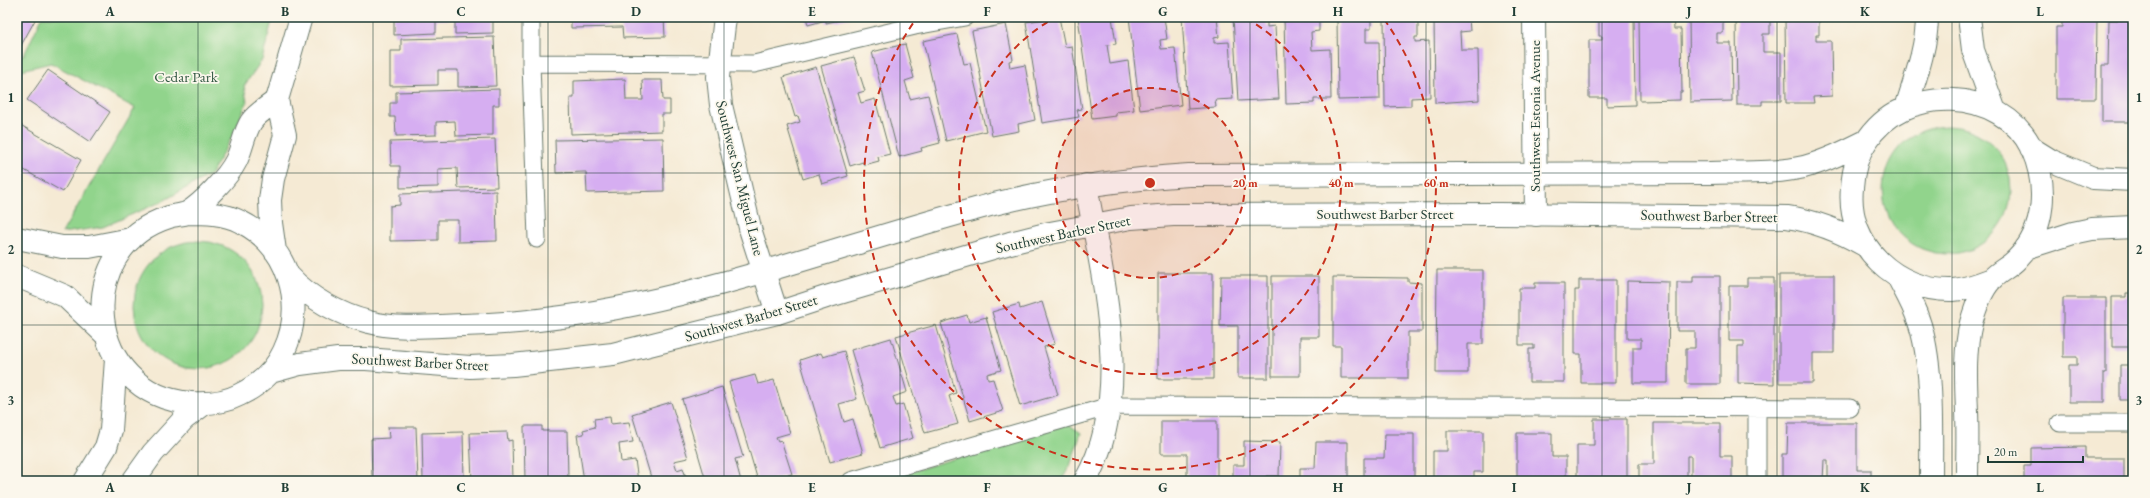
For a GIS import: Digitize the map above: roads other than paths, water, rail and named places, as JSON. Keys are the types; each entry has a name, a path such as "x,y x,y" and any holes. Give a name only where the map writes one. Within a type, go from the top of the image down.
{"street":[{"path":"276,251 271,223 270,200 273,179 285,135 277,100 301,17"},
{"name":"Southwest San Miguel Lane","path":"725,17 719,64 721,105 764,273 777,313"},
{"name":"Southwest Estonia Avenue","path":"1534,17 1536,215"},
{"path":"1906,108 1920,62 1927,26 1927,17"},
{"path":"1969,17 1972,50 1995,111"},
{"name":"Southwest Barber Street","path":"1941,99 1961,100 1979,104 1995,111 2016,127 2031,148 2040,172 2042,205 2034,234 2026,248 2004,271 1992,279 1971,287 1953,290 1919,286 1898,277 1883,266 1866,246 1858,229 1853,212 1851,194 1855,169 1866,141 1879,127 1906,108 1924,101 1941,99"},
{"path":"186,213 220,183 235,162 251,121 277,100"},
{"name":"Southwest Barber Street","path":"289,276 299,287 321,302 349,316 370,323 430,326 485,325 551,320 606,312 663,300 764,273 968,210 1026,196 1086,185 1133,179 1189,175 1709,173 1776,170 1802,167 1822,161 1866,141"},
{"name":"Southwest Barber Street","path":"2031,148 2052,161 2093,178 2133,180"},
{"path":"1085,481 1096,462 1110,406 1113,345 1086,185"},
{"path":"186,213 206,213 225,216 241,222 265,239 276,251 289,276 294,294 292,329 283,354 271,372 249,390 232,398 204,404 177,402 161,397 144,388 130,376 116,359 106,335 102,309 103,290 108,273 116,257 131,239 154,223 168,217 186,213"},
{"name":"Southwest Barber Street","path":"271,372 306,363 338,359 366,359 470,367 514,365 613,354 777,313 826,297 1010,243 1050,233 1131,218 1173,215 1787,217 1802,219 1843,233 1866,246"},
{"name":"Southwest Barber Street","path":"2026,248 2086,230 2133,228"},
{"path":"17,238 62,247 89,247 131,239"},
{"path":"17,276 65,296 106,335"},
{"path":"1898,277 1919,319 1925,340 1931,418 1931,481"},
{"path":"1967,481 1966,368 1968,339 1980,300 1992,279"},
{"path":"85,481 106,447 111,430 116,359"},
{"path":"133,481 158,447 184,419 204,404"}],"lane":[{"path":"531,17 531,62 537,239"},
{"path":"531,62 754,64 915,26 965,17"},
{"path":"851,481 1110,406 1850,408"},
{"path":"1757,407 1757,481"},
{"path":"2060,423 2133,423"}],"park label":[{"name":"Cedar Park","path":"186,77"}]}
